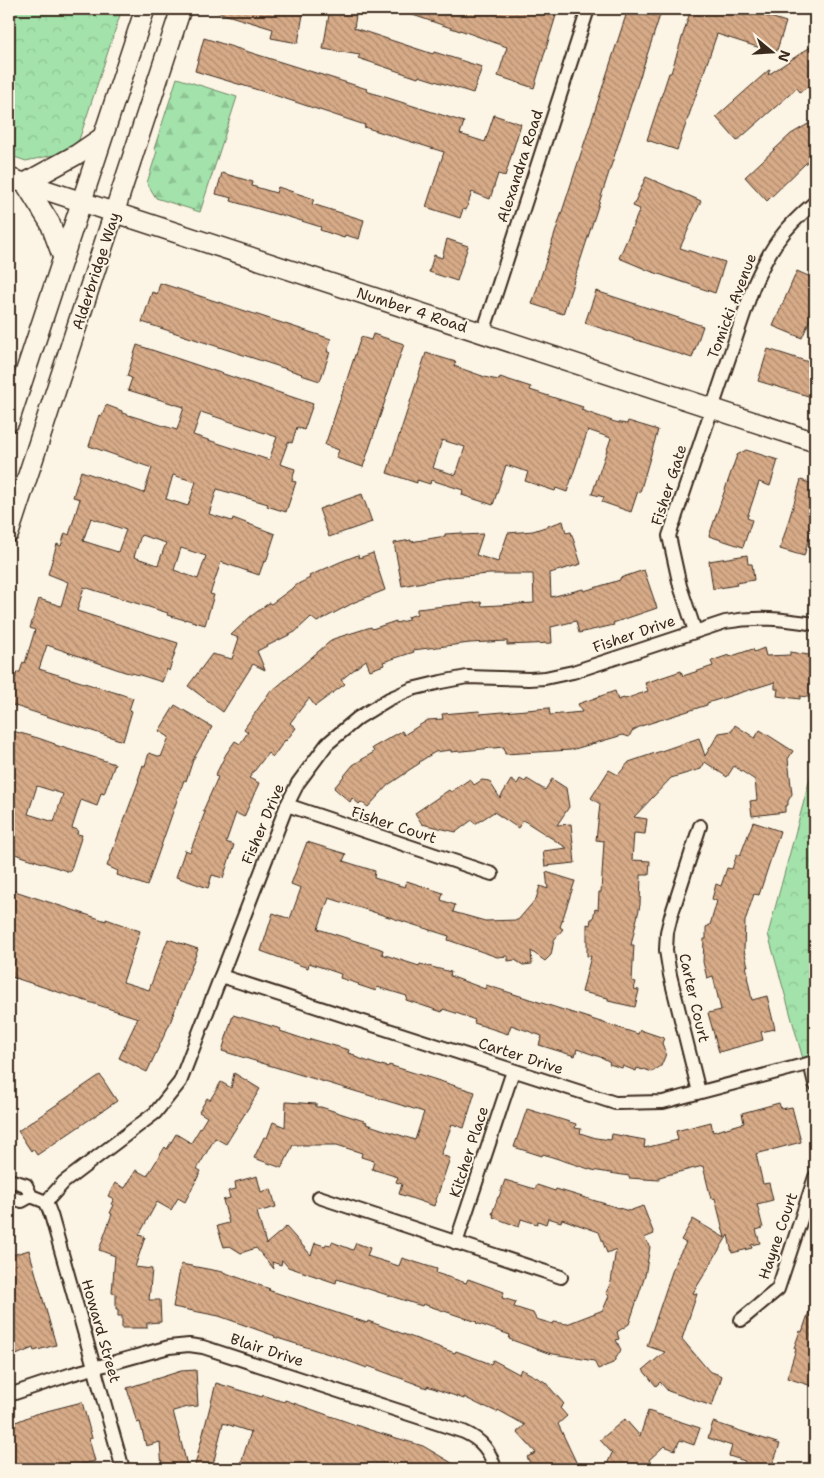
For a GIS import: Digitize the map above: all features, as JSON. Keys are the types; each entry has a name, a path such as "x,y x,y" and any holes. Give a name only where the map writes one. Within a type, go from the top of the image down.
{"main road":[{"path":"9,422 144,9"},
{"name":"Alderbridge Way","path":"9,533 182,9"},
{"path":"63,258 50,223 17,180 76,155 101,138"},
{"name":"Number 4 Road","path":"17,180 815,442"}],"street":[{"name":"Alexandra Road","path":"482,333 588,9"},
{"name":"Tomicki Avenue","path":"712,408 753,287 766,257 781,235 815,202"},
{"name":"Fisher Gate","path":"695,631 680,586 669,536 712,408"},
{"name":"Fisher Drive","path":"46,1202 64,1182 155,1113 180,1082 286,805 298,783 327,744 358,718 388,699 412,689 467,677 545,678 573,672 725,622 749,618 767,618 815,624"},
{"name":"Fisher Court","path":"286,805 492,874"},
{"name":"Carter Court","path":"699,1092 670,975 666,950 666,932 700,826"},
{"name":"Carter Drive","path":"221,976 615,1103 663,1102 813,1063"},
{"path":"813,1063 815,1084"},
{"name":"Kitcher Place","path":"456,1243 513,1071"},
{"name":"Hayne Court","path":"741,1320 778,1289 815,1177"},
{"path":"9,1180 26,1185 31,1196 46,1202"},
{"path":"9,1197 22,1201 31,1196"},
{"path":"319,1197 561,1277"},
{"name":"Howard Street","path":"46,1202 123,1469"},
{"name":"Blair Drive","path":"9,1395 72,1374 169,1347 189,1345 203,1347 464,1432 484,1446 492,1457 495,1469"}],"green space":[{"path":"9,9 122,9 79,140 63,153 26,161 9,155"},
{"path":"177,78 237,97 200,212 156,198 147,183 157,151 154,149"},
{"path":"815,760 815,1057 803,1059 768,934"}],"building":[{"path":"218,9 304,9 298,43 271,38 273,29 217,12"},
{"path":"330,9 357,9 354,28 433,54 434,52 482,67 473,93 419,76 418,78 358,58 360,55 323,49"},
{"path":"401,9 558,9 534,88 498,76 507,47 401,11"},
{"path":"628,9 662,9 563,314 532,304"},
{"path":"691,9 745,9 786,22 776,53 717,34 677,150 647,140"},
{"path":"204,38 367,89 366,91 464,122 460,134 485,142 494,115 521,124 505,176 498,174 490,199 472,192 466,210 463,209 460,218 426,207 444,152 364,127 365,125 268,93 195,71"},
{"path":"815,44 815,82 800,92 797,88 737,141 716,117 770,69 768,75"},
{"path":"815,120 815,157 809,160 767,201 745,177 791,134"},
{"path":"222,173 253,182 252,186 276,193 278,187 314,199 312,204 364,220 359,239 345,235 344,238 320,230 321,227 231,201 232,198 216,194"},
{"path":"646,177 701,201 680,248 725,262 715,293 650,271 619,258 640,209 633,206"},
{"path":"447,239 468,246 457,281 429,272 434,255 442,258"},
{"path":"797,271 815,279 815,308 802,338 773,326"},
{"path":"160,283 331,339 327,352 330,352 320,381 142,322 152,292 157,294"},
{"path":"596,291 703,326 692,358 585,323"},
{"path":"373,334 404,344 363,467 336,458 339,450 325,445 361,337 371,340"},
{"path":"137,345 313,404 304,430 297,427 292,443 288,442 280,464 295,469 292,481 296,482 286,512 267,506 268,504 217,489 209,514 232,521 233,518 275,534 266,562 264,561 259,575 221,562 210,594 214,595 205,625 167,615 168,613 84,587 77,611 178,643 169,671 167,669 162,682 125,672 47,645 39,669 133,698 129,710 132,711 123,741 9,704 9,697 17,672 20,672 23,662 25,663 35,630 30,628 39,599 61,606 68,582 48,574 57,544 61,546 65,533 69,535 80,499 73,497 81,471 144,493 152,468 89,446 99,415 102,416 106,405 122,411 122,413 177,430 184,407 128,390 132,378 127,376","holes":["201,412 277,437 269,460 193,435","173,475 196,482 188,506 166,499","91,518 126,530 118,552 83,541","141,535 166,543 158,565 134,557","181,548 206,556 198,579 174,570"]},
{"path":"768,349 815,364 815,398 758,381"},
{"path":"426,353 456,362 454,366 488,378 499,380 500,377 531,387 530,390 583,407 581,410 615,422 627,424 628,421 658,430 640,492 638,491 631,512 602,502 604,497 592,494 611,438 588,430 567,492 556,488 555,491 525,481 528,472 506,465 493,505 462,495 463,490 431,480 430,484 417,480 417,483 387,473","holes":["442,440 465,447 456,475 433,468"]},
{"path":"746,450 778,460 770,486 759,482 747,518 752,520 743,547 709,536 737,455"},
{"path":"801,480 815,485 815,516 804,556 780,549"},
{"path":"362,494 372,522 329,537 319,509"},
{"path":"563,521 566,533 571,532 581,564 550,573 551,597 583,589 584,591 620,580 620,578 644,570 657,608 613,623 614,625 579,633 576,621 551,627 552,643 507,645 507,641 470,643 413,650 414,652 383,662 384,665 370,670 366,660 341,680 345,684 315,706 309,698 290,723 296,728 273,757 268,753 249,778 259,783 244,817 236,813 226,842 234,845 223,878 212,875 208,888 176,877 185,850 190,852 205,812 203,811 218,777 215,776 226,754 235,741 240,744 248,732 244,729 271,690 333,639 371,627 372,629 396,621 396,623 408,620 408,617 417,614 417,609 481,602 482,606 534,603 533,574 490,574 450,577 402,586 394,543 445,536 445,534 483,534 476,555 498,562 508,533 533,531"},
{"path":"373,553 385,590 355,602 317,622 311,617 295,632 257,651 265,670 253,664 223,712 188,686 212,654 232,659 239,638 231,635 250,617 269,603 271,604 298,584 310,578 309,576 358,555 359,558"},
{"path":"747,555 748,564 752,564 754,580 713,589 709,561"},
{"path":"764,648 766,656 790,655 790,652 815,656 815,698 800,696 800,699 777,696 778,689 775,689 775,682 641,726 632,731 629,737 623,735 571,750 505,754 504,747 435,752 388,785 368,807 361,802 359,804 352,798 350,802 334,788 353,765 374,752 372,748 402,731 404,735 428,720 443,719 442,714 479,711 480,714 549,708 550,715 582,712 578,704 615,691 618,700 625,699 648,691 645,683 681,671 683,676 713,666 711,661 753,649 754,652"},
{"path":"175,705 212,727 193,760 186,781 184,780 147,886 117,875 118,871 107,866 143,765 145,766 149,753 161,757 169,737 159,731"},
{"path":"735,725 755,738 760,730 793,751 788,759 792,794 788,805 785,806 785,812 752,816 750,801 757,800 755,780 734,766 727,777 705,762 701,769 671,778 634,817 647,819 645,834 634,833 632,860 650,861 649,875 641,875 640,905 631,945 634,945 632,981 636,982 634,989 639,990 635,1007 608,1001 608,998 582,992 591,956 587,956 587,924 590,925 595,909 598,910 604,841 596,840 600,804 591,798 609,770 618,775 629,762 699,738 705,756 719,733 732,731"},
{"path":"9,730 115,764 104,794 101,793 97,806 81,800 72,828 78,830 77,834 82,835 70,872 9,852","holes":["37,786 63,794 54,822 28,814"]},
{"path":"470,779 474,785 482,780 489,781 500,798 511,780 517,784 520,779 525,782 527,779 545,790 552,779 566,788 569,807 557,825 571,824 575,863 545,866 543,851 567,848 523,820 518,828 494,812 475,824 472,820 456,832 422,824 415,813 449,790 451,792"},
{"path":"753,822 780,831 759,895 754,894 745,921 744,950 752,1000 767,996 775,1029 761,1032 763,1040 719,1052 708,1013 721,1010 713,976 707,978 703,962 704,939 706,939 706,927 710,925 717,901 712,899 716,884 721,886 727,868 732,869 737,854 740,856"},
{"path":"307,842 346,854 343,861 375,871 374,878 405,887 407,881 443,893 441,900 455,905 453,912 485,921 518,920 536,899 540,886 548,889 546,872 575,881 560,927 563,929 554,940 551,955 545,961 531,951 532,964 523,965 515,960 508,961 508,956 497,957 448,940 449,936 329,898 318,929 378,948 383,950 382,954 419,966 420,964 451,972 450,976 485,989 486,985 638,1034 640,1030 664,1038 662,1043 666,1054 661,1066 652,1072 637,1068 636,1071 623,1066 622,1068 609,1064 610,1062 603,1058 577,1049 575,1056 539,1045 542,1036 511,1025 508,1034 474,1023 475,1020 459,1014 443,1009 442,1012 406,1000 407,996 377,987 376,991 358,985 340,978 341,974 309,963 308,968 261,951 273,913 290,919 301,888 291,884"},
{"path":"9,889 140,931 123,982 149,990 168,939 198,949 170,1023 147,1072 119,1058 138,1018 9,976"},
{"path":"233,1015 281,1029 280,1031 310,1041 311,1039 349,1050 348,1053 355,1055 355,1057 381,1066 388,1067 389,1065 475,1092 464,1128 452,1124 441,1155 450,1158 434,1206 399,1194 402,1184 396,1182 398,1177 372,1169 374,1161 361,1157 362,1153 337,1145 293,1145 282,1168 254,1158 264,1137 267,1138 273,1122 285,1127 286,1102 316,1104 316,1107 367,1122 366,1124 415,1140 424,1112 222,1051"},
{"path":"234,1073 260,1089 226,1144 215,1138 197,1169 201,1171 185,1202 178,1198 171,1210 157,1202 139,1235 145,1237 135,1267 152,1269 149,1300 160,1300 161,1322 147,1323 147,1328 122,1328 122,1316 118,1316 118,1309 116,1309 116,1294 112,1293 115,1256 99,1250 114,1205 111,1204 114,1199 108,1196 115,1183 125,1188 136,1170 147,1176 165,1147 167,1149 176,1134 191,1143 207,1117 199,1112 207,1098 210,1100 221,1082 231,1088"},
{"path":"100,1075 117,1101 37,1155 33,1149 31,1151 18,1131"},
{"path":"779,1103 781,1109 792,1107 801,1142 756,1154 763,1184 769,1183 773,1200 757,1204 763,1228 756,1230 760,1243 751,1245 752,1248 732,1253 728,1235 693,1293 697,1294 682,1339 709,1371 722,1376 712,1406 668,1391 660,1382 656,1386 643,1370 665,1352 647,1346 676,1260 686,1243 681,1240 693,1219 725,1238 715,1198 711,1199 703,1166 659,1177 659,1180 629,1178 629,1176 592,1170 514,1147 527,1109 576,1124 575,1128 581,1129 580,1133 596,1138 611,1140 612,1134 645,1140 644,1148 678,1140 676,1131 711,1122 713,1132 744,1123 742,1113"},
{"path":"257,1176 261,1192 271,1189 276,1207 257,1212 266,1244 286,1227 311,1255 315,1243 325,1246 326,1244 331,1245 332,1242 353,1250 356,1243 370,1248 367,1256 399,1266 402,1258 437,1269 436,1273 466,1283 468,1279 504,1292 502,1298 516,1302 514,1307 533,1313 536,1319 553,1324 554,1322 567,1324 603,1310 609,1296 606,1293 611,1282 616,1249 607,1253 599,1232 562,1219 561,1222 548,1218 546,1224 538,1221 537,1224 521,1219 519,1227 493,1217 494,1214 492,1214 505,1180 535,1189 537,1185 555,1191 556,1189 629,1211 643,1206 654,1234 644,1238 650,1247 645,1276 629,1324 617,1332 619,1339 616,1340 621,1350 613,1363 598,1369 594,1361 548,1353 509,1339 510,1335 477,1322 337,1279 336,1283 288,1267 282,1260 281,1265 272,1262 274,1269 256,1248 241,1253 230,1246 224,1247 217,1226 229,1223 223,1200 230,1198 228,1191 236,1189 235,1182"},
{"path":"29,1250 56,1345 34,1351 33,1348 9,1358 9,1256"},
{"path":"181,1264 223,1272 270,1289 268,1290 367,1323 368,1321 455,1353 456,1351 491,1364 493,1360 519,1374 521,1369 545,1382 564,1404 560,1408 567,1416 558,1424 577,1464 566,1469 533,1469 527,1457 536,1453 517,1432 525,1425 498,1410 497,1412 464,1397 464,1399 427,1386 427,1388 368,1366 367,1368 274,1337 219,1316 173,1307"},
{"path":"813,1300 815,1300 815,1387 787,1378 796,1349 794,1348 800,1331 802,1332"},
{"path":"196,1370 198,1406 173,1411 188,1469 162,1469 160,1442 146,1446 140,1422 137,1423 127,1388 181,1371"},
{"path":"216,1383 262,1397 263,1395 284,1402 285,1400 370,1430 423,1446 462,1469 299,1469 286,1465 285,1469 239,1469 251,1432 223,1423 212,1469 194,1469"},
{"path":"82,1402 92,1438 89,1439 95,1461 65,1469 9,1469 9,1425 35,1414"},
{"path":"648,1411 700,1428 694,1445 680,1440 675,1450 664,1446 649,1460 651,1463 644,1469 605,1469 612,1453 600,1440 625,1419 640,1436"},
{"path":"713,1422 780,1444 771,1469 743,1469 745,1461 729,1456 732,1446 708,1438"}]}
